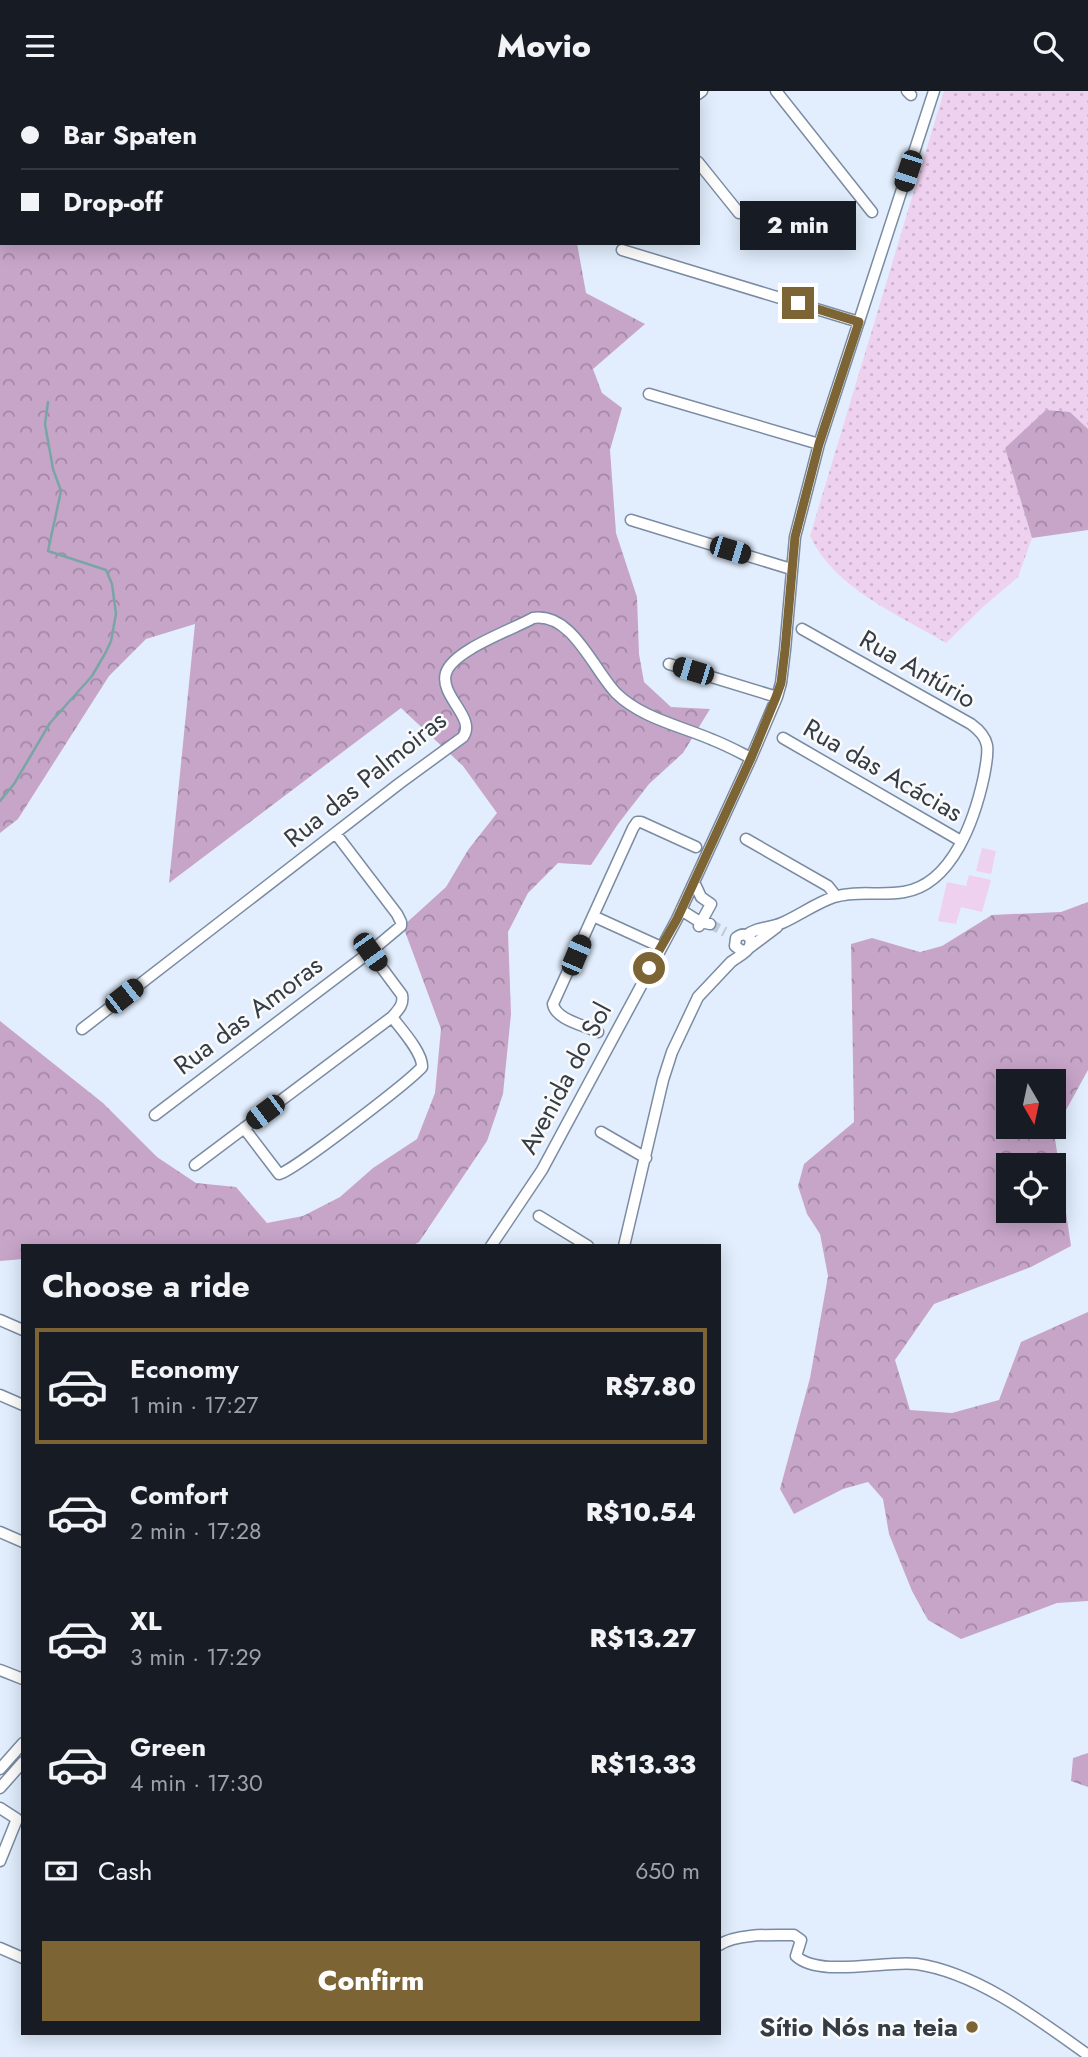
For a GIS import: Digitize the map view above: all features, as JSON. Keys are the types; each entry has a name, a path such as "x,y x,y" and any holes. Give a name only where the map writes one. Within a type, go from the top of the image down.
{"street":[{"path":"776,91 872,212"},
{"name":"Avenida do Sol","path":"492,1244 547,1161 679,915 776,697 781,683 785,650 795,537 819,444 934,91"},
{"path":"700,164 739,213"},
{"path":"622,250 859,322"},
{"path":"649,394 819,444"},
{"path":"631,520 791,569"},
{"name":"Rua das Palmoiras","path":"82,1029 400,783 450,748 467,729 464,717 445,683 451,663 474,647 533,618 555,621 572,633 608,684 624,700 643,712 751,758"},
{"name":"Rua Antúrio","path":"779,925 836,896 902,893 929,882 948,865 975,814 988,748 984,735 971,724 802,629"},
{"path":"669,664 776,697"},
{"name":"Rua das Acácias","path":"783,739 961,841"},
{"path":"598,1032 561,1016 553,1008 637,822 696,847"},
{"name":"Rua das Amoras","path":"155,1115 401,926 397,914 336,834"},
{"path":"746,839 828,886 836,896"},
{"path":"694,882 701,897 710,906"},
{"path":"688,895 710,906"},
{"path":"679,915 704,925 710,906"},
{"path":"593,916 661,947"},
{"path":"747,935 752,931 779,925"},
{"path":"624,1244 663,1080 672,1052 698,997 731,962 779,925"},
{"path":"706,987 712,976 735,943 740,934 747,935 752,941 748,949 743,951 735,943 723,935"},
{"path":"195,1165 393,1017 402,1005 402,995 370,952"},
{"path":"244,1128 276,1172 282,1174 313,1153 422,1067 419,1055 393,1017"},
{"path":"601,1132 646,1158"},
{"path":"539,1216 585,1244"},
{"path":"0,1319 21,1329"},
{"path":"0,1395 21,1404"},
{"path":"0,1532 21,1541"},
{"path":"0,1670 21,1678"},
{"path":"0,1769 21,1745"},
{"path":"0,1788 21,1764"},
{"path":"0,1808 20,1820 0,1861"},
{"path":"721,1944 736,1938 794,1935 801,1940 796,1956 805,1962 837,1968 901,1963 939,1969 982,1986 1088,2055"},
{"path":"0,1948 21,1957"}],"shaded area":[{"path":"944,91 1088,91 1088,429 1070,412 1005,448 1032,538 1018,577 946,643 869,599 851,585 821,555 810,536"},
{"path":"982,848 996,851 991,874 976,871"},
{"path":"969,875 991,880 982,912 961,907 956,924 938,921 947,882 966,886"}],"green space":[{"path":"0,245 577,245 586,293 645,324 593,369 602,393 622,408 610,450 616,533 637,597 639,654 644,682 671,707 710,709 683,753 649,784 591,865 558,863 528,893 508,932 511,1014 503,1094 487,1141 419,1242 21,1244 21,1259 0,1261 0,1021 103,1103 157,1157 196,1183 236,1187 267,1223 303,1216 340,1197 373,1168 417,1139 435,1093 441,1029 403,926 446,887 468,850 497,813 463,766 401,708 169,883 195,624 146,639 109,676 18,819 0,833"},
{"path":"1046,410 1070,412 1088,429 1088,530 1032,538 1005,448"},
{"path":"1088,902 1088,1070 1066,1110 1066,1069 996,1069 996,1139 1055,1139 1057,1153 996,1153 996,1223 1066,1223 1066,1212 1071,1246 1031,1267 934,1304 895,1360 910,1410 952,1413 999,1400 1021,1342 1088,1312 1088,1601 1057,1603 961,1639 928,1620 912,1591 889,1534 883,1499 868,1482 843,1489 794,1514 780,1489 810,1378 828,1276 820,1234 807,1214 798,1186 804,1164 854,1122 851,944 872,938 920,952 942,946 992,915 1061,912"},
{"path":"1088,1753 1088,1787 1071,1781 1073,1758"}],"waterway":[{"path":"0,801 14,784 50,723 92,676 111,641 116,614 112,584 106,570 48,551 61,491 53,469 45,424 48,402"}],"tunnel":[{"path":"710,924 725,932"}],"place":[{"name":"Sítio Nós na teia","path":"972,2027"}],"route":[{"path":"649,968 677,919 751,758 781,683 795,537 819,444 859,322 798,303"}]}
